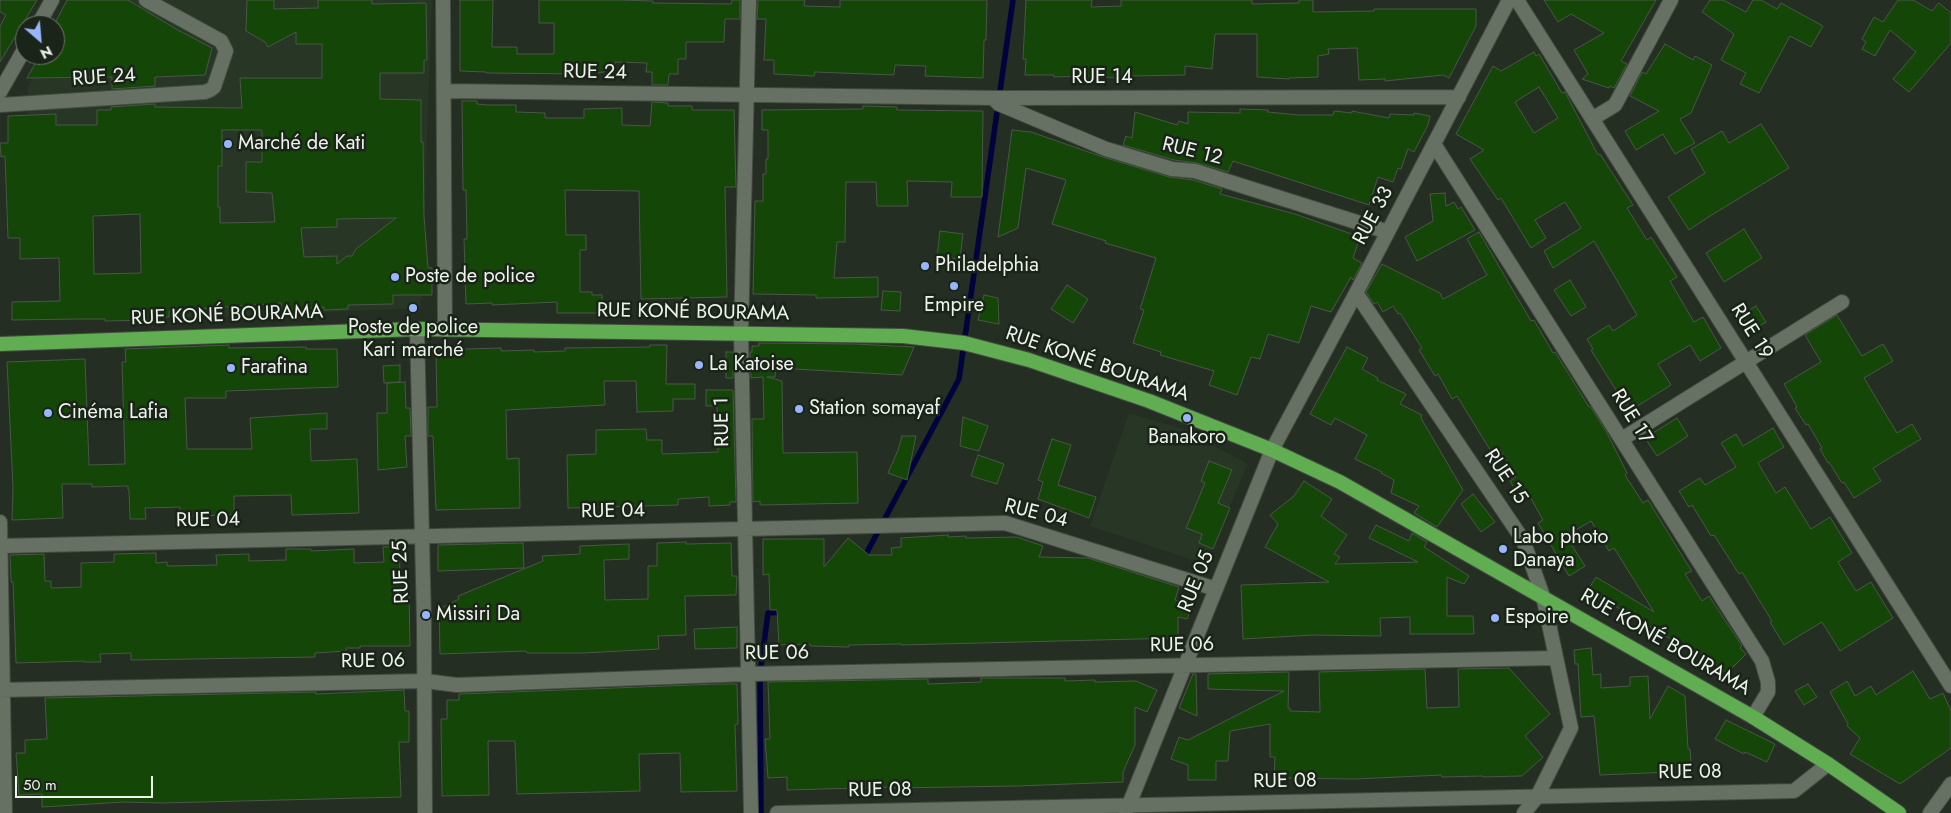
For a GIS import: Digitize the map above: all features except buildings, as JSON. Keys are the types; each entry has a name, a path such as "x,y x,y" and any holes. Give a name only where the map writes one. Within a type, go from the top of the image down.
{"highway":[{"name":"RUE KONÉ BOURAMA","path":"0,344 417,329 903,336 964,343 1029,360 1149,401 1272,450 1340,482 1416,527 1543,596 1754,717 1828,764 1890,811"}],"street":[{"path":"44,15 52,0"},
{"name":"RUE 24","path":"0,105 205,92 210,90 214,87 226,52 221,41 146,0"},
{"path":"443,0 445,330"},
{"name":"RUE 1","path":"749,0 740,333 751,813"},
{"name":"RUE 33","path":"1272,450 1509,0"},
{"name":"RUE 19","path":"1517,0 1951,686"},
{"path":"1592,119 1615,105 1671,0"},
{"path":"0,92 15,65"},
{"name":"RUE 24","path":"444,91 746,95"},
{"name":"RUE 14","path":"746,95 992,98 1459,97"},
{"name":"RUE 12","path":"992,98 999,104 1106,149 1172,169 1195,171 1388,232"},
{"name":"RUE 17","path":"1434,144 1762,661 1768,682 1768,692 1754,717"},
{"name":"RUE 15","path":"1356,293 1523,540 1543,596 1571,728 1537,797 1524,813"},
{"path":"1622,439 1842,302"},
{"name":"RUE 25","path":"417,329 425,681 425,813"},
{"name":"RUE 05","path":"1127,809 1272,450"},
{"path":"0,522 6,813"},
{"name":"RUE 04","path":"0,546 1005,523 1216,589"},
{"name":"RUE 06","path":"2,690 425,681 457,685 748,674 1556,658"},
{"name":"RUE 08","path":"777,813 1127,809 1794,791 1828,764"},
{"path":"1930,813 1951,784"}],"shaded area":[{"name":"Marché de Kati","path":"77,0 432,0 421,308 178,319 179,203 29,201 28,87 40,65 65,65 65,30"},
{"path":"1129,413 1183,429 1248,464 1205,564 1090,526"}],"waterway":[{"path":"864,558 959,379 1013,0"},
{"path":"761,813 760,674 768,613 784,612"}],"place":[{"name":"Marché de Kati","path":"228,144"},
{"name":"Philadelphia","path":"925,266"},
{"name":"Poste de police","path":"395,277"},
{"name":"Empire","path":"954,286"},
{"name":"Poste de police Kari marché","path":"413,308"},
{"name":"La Katoise","path":"699,365"},
{"name":"Farafina","path":"231,368"},
{"name":"Station somayaf","path":"799,409"},
{"name":"Cinéma Lafia","path":"48,413"},
{"name":"Banakoro","path":"1187,418"},
{"name":"Labo photo Danaya","path":"1503,549"},
{"name":"Missiri Da","path":"426,615"},
{"name":"Espoire","path":"1495,618"}]}
